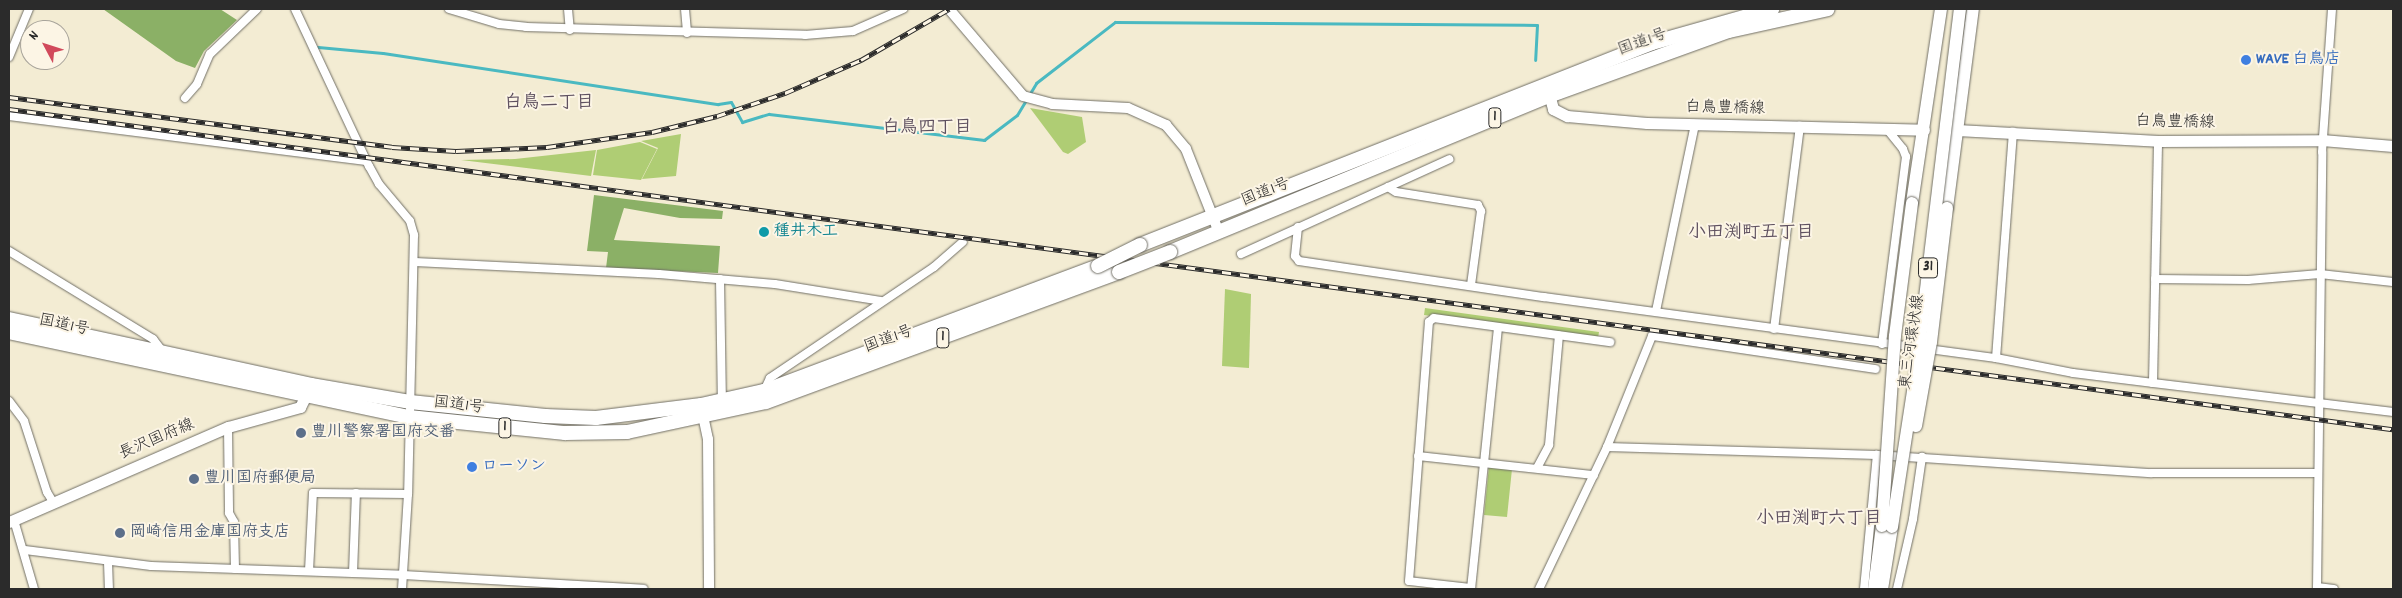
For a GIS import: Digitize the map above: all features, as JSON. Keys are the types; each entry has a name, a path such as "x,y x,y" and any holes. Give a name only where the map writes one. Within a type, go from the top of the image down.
{"highway":[{"name":"国道1号","path":"9,319 164,353 409,417 565,433 627,432 702,411 807,389 1170,252 1652,43 1772,9"},
{"name":"国道1号","path":"9,332 309,391 536,416 596,418 702,411 722,401 764,391 1098,266 1140,245 1213,216 1548,89 1729,31 1828,9"}],"main road":[{"name":"東三河環状線","path":"1890,589 1895,336 1912,204 1941,9"},
{"name":"東三河環状線","path":"1882,589 1916,372 1960,9"},
{"name":"東三河環状線","path":"1874,589 1891,527 1930,342 1973,9"},
{"name":"白鳥豊橋線","path":"1548,89 1553,109 1567,116 1695,124 1924,130"},
{"name":"白鳥豊橋線","path":"1957,130 2158,140 2322,140 2393,146"},
{"name":"長沢国府線","path":"11,521 228,427 300,406 309,391"}],"street":[{"path":"9,57 29,9"},
{"path":"185,98 197,84 210,54 257,9"},
{"path":"295,9 366,161 379,184 410,220 414,235 415,262 408,494 402,589"},
{"path":"449,9 499,24 570,30 840,34 902,9"},
{"path":"568,9 570,30"},
{"path":"685,9 687,33"},
{"path":"949,9 1023,96 1052,104 1128,108 1166,125 1186,150 1218,230"},
{"path":"2332,9 2322,140 2317,588 2334,589"},
{"path":"9,116 366,161"},
{"path":"1656,312 1695,124"},
{"path":"1774,329 1800,126"},
{"path":"1882,344 1906,157 1904,150 1886,129"},
{"path":"1996,358 2013,132"},
{"path":"2153,383 2158,140"},
{"path":"1241,254 1449,160"},
{"path":"1388,187 1396,192 1478,205 1481,211 1471,285"},
{"path":"1298,227 1294,256 1299,261 1774,329 1996,358 2073,374 2393,412"},
{"path":"764,391 770,378 828,340 881,301 934,267 963,242"},
{"path":"9,251 152,339 164,353"},
{"path":"415,262 720,279 881,301"},
{"path":"2155,279 2248,280 2320,274 2393,282"},
{"path":"720,279 722,401"},
{"path":"1498,327 1471,589 1409,581 1429,322 1434,318 1610,342"},
{"path":"1537,468 1549,445 1559,335"},
{"path":"1539,589 1607,447 1652,336 1876,369"},
{"path":"9,401 24,422 47,492 53,502"},
{"path":"702,411 708,439 709,589"},
{"path":"228,427 229,513 234,522 235,569"},
{"path":"1607,447 1922,457 2150,473 2317,472"},
{"path":"1864,589 1877,455"},
{"path":"1418,456 1594,475"},
{"path":"1897,589 1913,519 1922,457"},
{"path":"309,571 313,493 408,494"},
{"path":"353,573 356,493"},
{"path":"11,521 25,550 34,589"},
{"path":"25,550 108,562 403,575 644,589"},
{"path":"108,562 110,589"}],"green space":[{"path":"103,9 220,9 237,20 204,51 195,68 176,61"},
{"path":"1030,108 1082,117 1086,142 1068,154 1063,152"},
{"path":"681,134 676,176 642,179 658,148 641,141"},
{"path":"640,142 657,149 641,180 593,175 597,150"},
{"path":"596,150 591,176 461,160 515,159"},
{"path":"594,195 723,211 722,219 680,218 624,208 614,240 720,246 718,273 606,268 608,252 587,251"},
{"path":"1225,289 1251,294 1249,368 1222,366"},
{"path":"1425,308 1599,332 1598,338 1424,315"},
{"path":"1489,466 1512,469 1507,517 1484,515"}],"waterway":[{"path":"318,47 383,53 718,104 731,102 742,122 769,114 984,140 1017,115 1036,83 1115,22 1537,25 1535,60"}],"railway":[{"path":"9,97 392,147 456,151 547,147 652,132 717,116 785,93 861,60 949,9"},
{"path":"9,109 2393,429"}],"place":[{"name":"WAVE 白鳥店","path":"2246,60"},
{"name":"種井木工","path":"764,232"},
{"name":"豊川警察署国府交番","path":"301,433"},
{"name":"ローソン","path":"472,467"},
{"name":"豊川国府郵便局","path":"194,479"},
{"name":"岡崎信用金庫国府支店","path":"120,533"}],"district":[{"name":"白鳥二丁目","path":"549,104"},
{"name":"白鳥四丁目","path":"927,129"},
{"name":"小田渕町五丁目","path":"1751,234"},
{"name":"小田渕町六丁目","path":"1819,520"}]}
